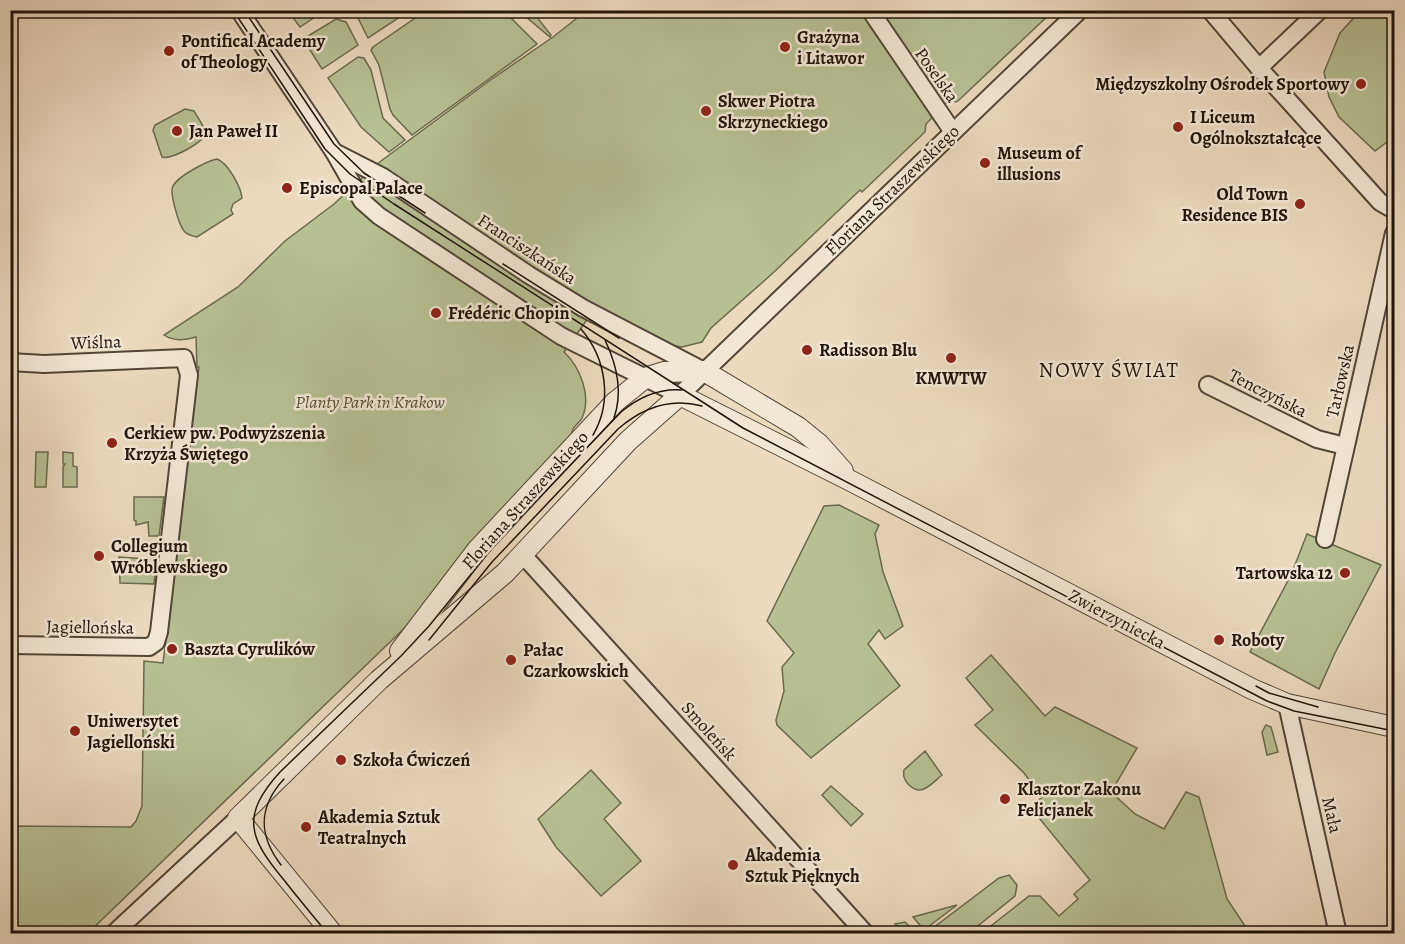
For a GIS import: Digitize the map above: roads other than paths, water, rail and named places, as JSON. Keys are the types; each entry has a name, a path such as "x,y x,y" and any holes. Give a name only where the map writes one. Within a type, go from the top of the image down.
{"street":[{"name":"Franciszkańska","path":"239,10 334,152 362,201 379,216 538,323 680,395"},
{"name":"Poselska","path":"870,10 953,132"},
{"name":"Floriana Straszewskiego","path":"113,933 238,818 379,680 505,573 628,441 680,395 1080,10"},
{"path":"1210,10 1380,202 1395,210"},
{"path":"1259,68 1320,10"},
{"name":"Franciszkańska","path":"334,152 382,177 529,275 583,308 704,371"},
{"name":"Tarłowska","path":"1325,539 1395,233"},
{"name":"Wiślna","path":"10,362 44,364 184,358 189,375 159,632"},
{"name":"Floriana Straszewskiego","path":"379,680 477,550 615,402 645,378 664,372 704,371"},
{"name":"Zwierzyniecka","path":"704,371 798,427 819,444 852,481"},
{"name":"Tenczyńska","path":"1208,385 1317,439 1345,446"},
{"name":"Zwierzyniecka","path":"680,395 852,481 1252,689 1287,704 1395,727"},
{"name":"Smoleńsk","path":"523,555 866,933"},
{"name":"Jagiellońska","path":"10,645 149,647 156,642 159,632"},
{"name":"Mała","path":"1287,704 1338,933"},
{"path":"238,818 333,933"}],"tram line":[{"path":"233,10 325,149 350,174 743,428 1267,701 1294,711 1394,731"},
{"path":"244,10 334,144 364,173 425,213"},
{"path":"503,264 619,338"},
{"path":"581,329 590,340 596,353 604,380 603,408 593,435"},
{"path":"605,340 613,359 617,379 618,398 614,418"},
{"path":"328,934 272,865 257,839 254,814 267,788 280,772 401,656 429,626 498,541 621,412 635,402 657,392 682,390"},
{"path":"429,640 492,562 618,429 637,415 657,406 678,403 702,406"},
{"path":"1256,686 1269,693 1318,707"},
{"path":"281,865 268,843 264,821 269,800 284,779"}],"place":[{"name":"Grażyna i Litawor","path":"785,47"},
{"name":"Pontifical Academy of Theology","path":"169,51"},
{"name":"Międzyszkolny Ośrodek Sportowy","path":"1361,84"},
{"name":"Skwer Piotra Skrzyneckiego","path":"706,111"},
{"name":"I Liceum Ogólnokształcące","path":"1178,127"},
{"name":"Jan Paweł II","path":"177,131"},
{"name":"Museum of illusions","path":"985,163"},
{"name":"Episcopal Palace","path":"287,188"},
{"name":"Old Town Residence BIS","path":"1300,204"},
{"name":"Frédéric Chopin","path":"436,313"},
{"name":"Radisson Blu","path":"807,350"},
{"name":"KMWTW","path":"951,358"},
{"name":"Cerkiew pw. Podwyższenia Krzyża Świętego","path":"112,443"},
{"name":"Collegium Wróblewskiego","path":"99,556"},
{"name":"Tartowska 12","path":"1345,573"},
{"name":"Roboty","path":"1219,640"},
{"name":"Baszta Cyrulików","path":"172,649"},
{"name":"Pałac Czarkowskich","path":"511,660"},
{"name":"Uniwersytet Jagielloński","path":"75,731"},
{"name":"Szkoła Ćwiczeń","path":"341,760"},
{"name":"Klasztor Zakonu Felicjanek","path":"1005,799"},
{"name":"Akademia Sztuk Teatralnych","path":"306,827"},
{"name":"Akademia Sztuk Pięknych","path":"733,865"}],"district":[{"name":"NOWY ŚWIAT","path":"1109,370"}],"park label":[{"name":"Planty Park in Krakow","path":"370,402"}]}
